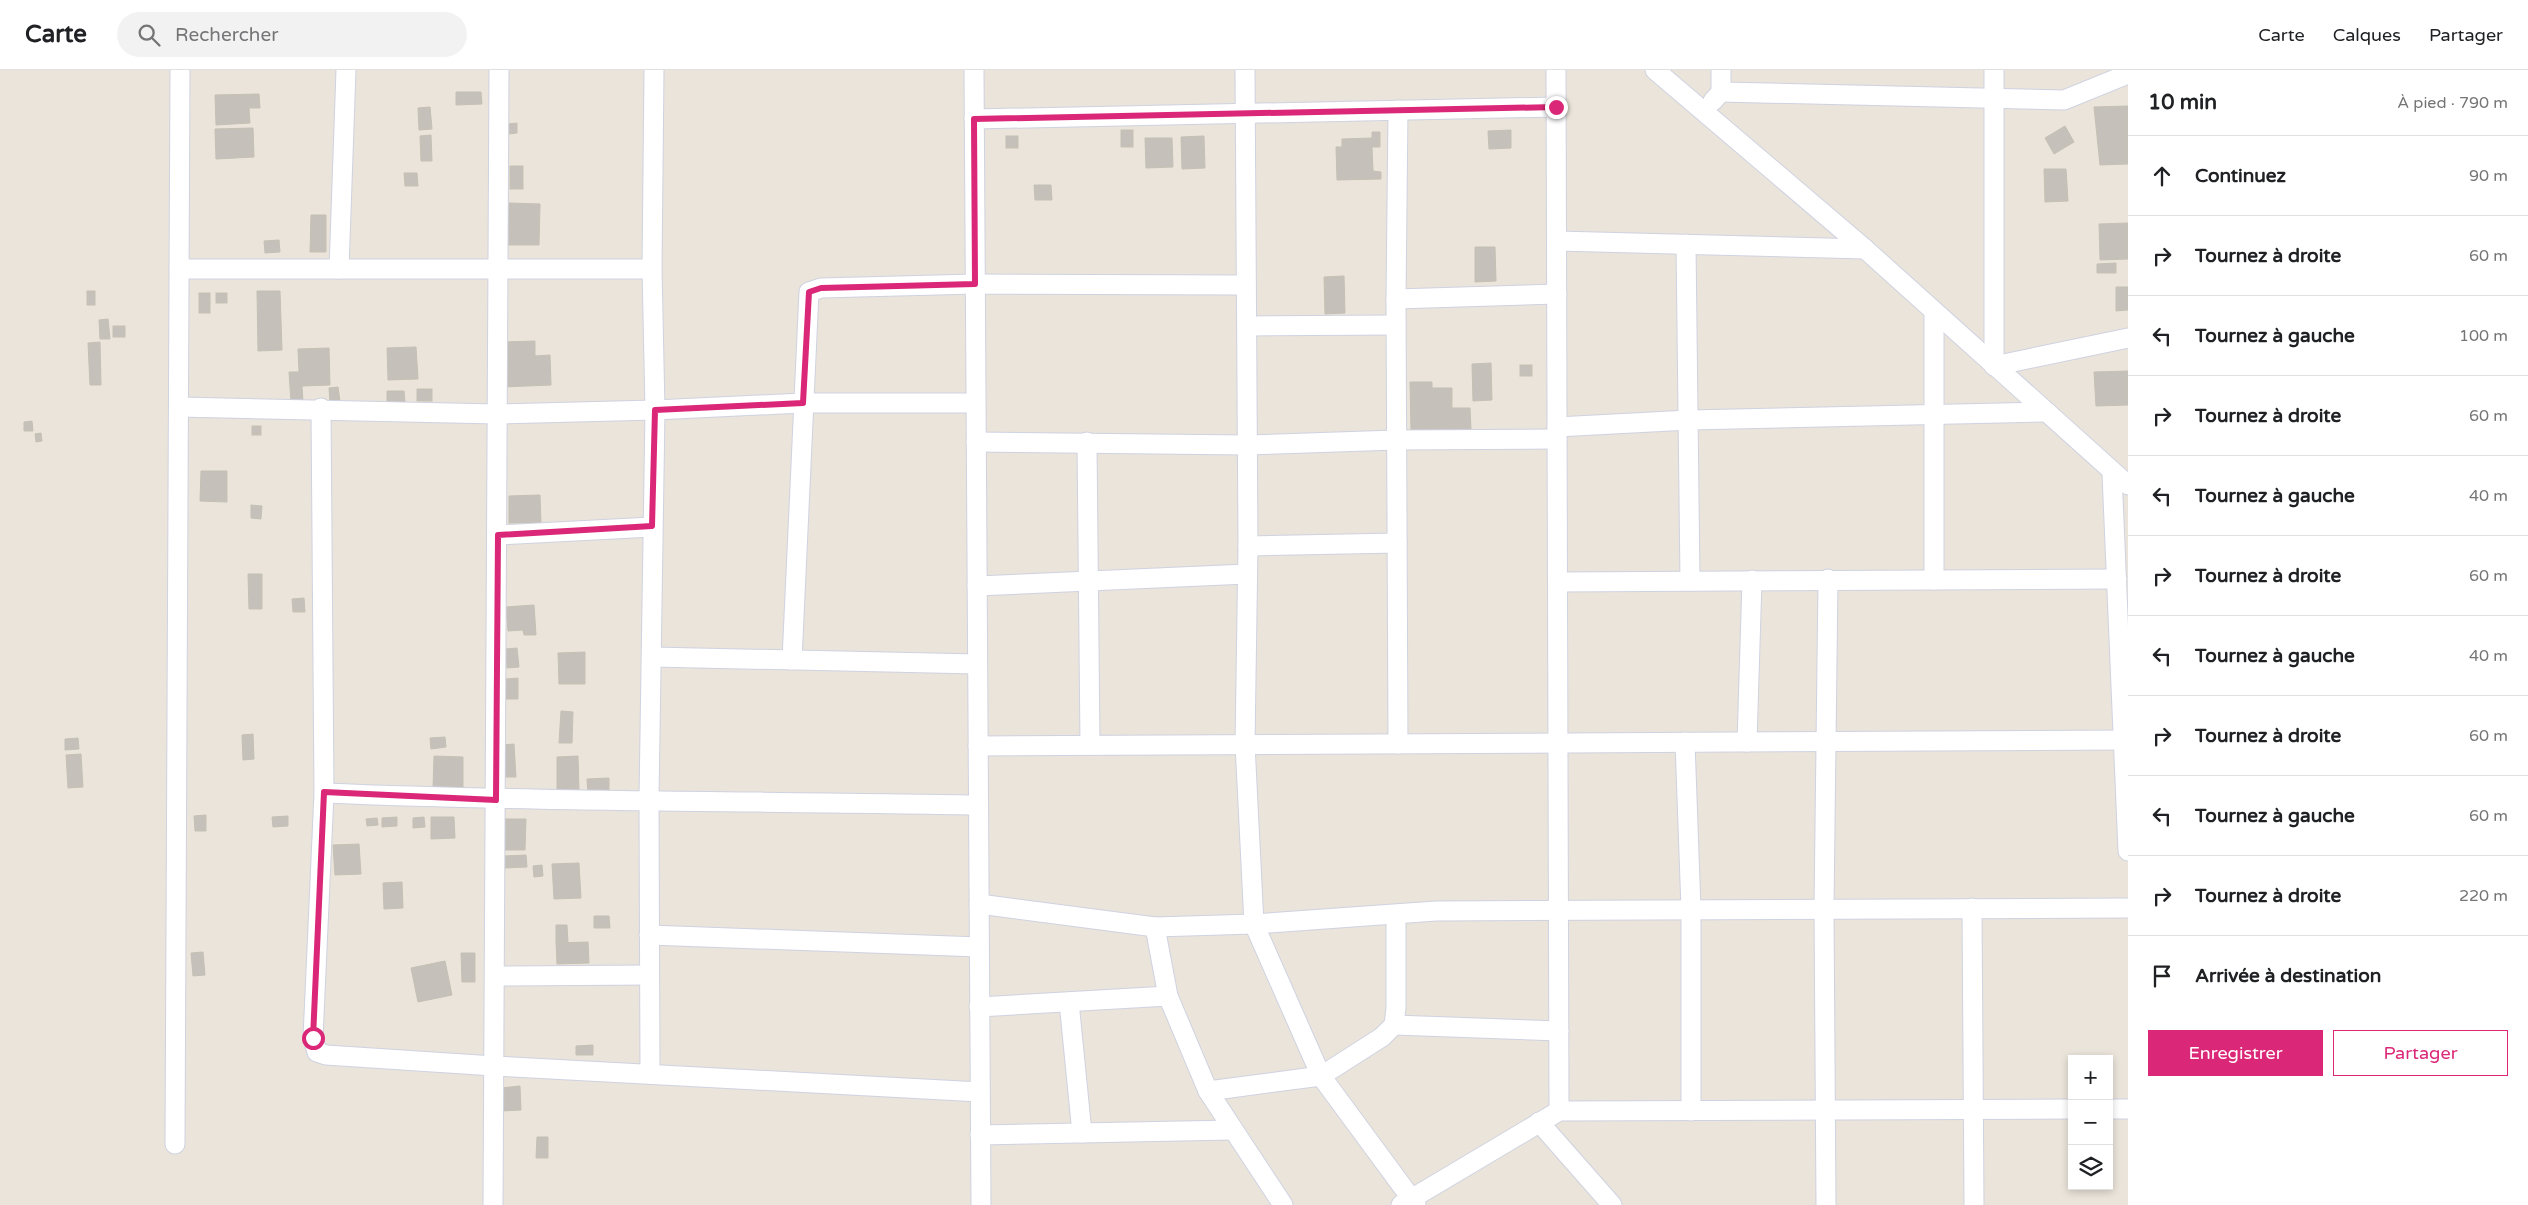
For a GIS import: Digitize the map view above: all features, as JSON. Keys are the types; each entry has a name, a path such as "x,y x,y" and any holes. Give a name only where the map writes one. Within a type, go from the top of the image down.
{"street":[{"path":"174,1144 180,70"},
{"path":"339,269 346,70"},
{"path":"493,1205 498,535 496,270 499,70"},
{"path":"650,1074 649,800 655,410 652,269 654,70"},
{"path":"974,70 981,1205"},
{"path":"1245,70 1246,285 1248,326 1246,445 1248,546 1245,744 1254,924 1321,1076 1409,1203 1559,1111 2068,1108"},
{"path":"1556,70 1559,1111"},
{"path":"1655,70 1865,249 1934,313 2047,412 2112,474 2128,485"},
{"path":"1704,111 1721,92 1721,70"},
{"path":"1994,70 1994,366"},
{"path":"1721,92 1994,100 2064,100 2128,74"},
{"path":"974,119 1556,107"},
{"path":"1398,110 1396,299 1398,744"},
{"path":"1557,241 1865,249"},
{"path":"1686,244 1690,581"},
{"path":"180,269 652,269"},
{"path":"792,660 809,292 821,288 975,284 1246,285"},
{"path":"1396,299 1557,294"},
{"path":"1934,313 1934,580"},
{"path":"1248,326 1396,325"},
{"path":"1994,366 2128,338"},
{"path":"179,407 321,408 497,414 655,410 803,403 976,404"},
{"path":"321,408 324,792 313,1038 317,1052 326,1055 494,1066 980,1092"},
{"path":"976,442 1246,445 1557,433 1689,420 2047,412"},
{"path":"1087,442 1090,745"},
{"path":"2112,474 2126,740 2128,851"},
{"path":"498,535 652,526"},
{"path":"1248,546 1397,543"},
{"path":"977,586 1247,574"},
{"path":"1558,582 1828,579 2117,580"},
{"path":"1826,1205 1824,908 1828,741 1828,579"},
{"path":"1747,742 1752,580"},
{"path":"652,657 977,664"},
{"path":"978,746 2126,740"},
{"path":"1686,742 1691,909 1691,1111"},
{"path":"324,792 496,800 649,800 978,805"},
{"path":"979,904 1155,927 1254,924 1436,910 2128,908"},
{"path":"1972,908 1974,1205"},
{"path":"1208,1091 1321,1076 1382,1037 1394,1025 1396,1008 1396,914"},
{"path":"1155,927 1168,996 1208,1091 1283,1205"},
{"path":"649,935 979,947"},
{"path":"495,976 649,975"},
{"path":"979,1007 1168,996"},
{"path":"1069,1002 1082,1133"},
{"path":"1394,1025 1559,1031"},
{"path":"2113,1109 2128,1109"},
{"path":"1539,1122 1612,1205"},
{"path":"980,1135 1232,1130"}],"building":[{"path":"456,92 481,92 482,104 456,105"},
{"path":"259,94 260,108 249,108 250,123 216,125 215,95"},
{"path":"2128,106 2128,164 2100,165 2094,107"},
{"path":"430,107 432,129 419,130 418,108"},
{"path":"517,123 517,133 508,134 508,124"},
{"path":"2065,126 2074,142 2054,154 2045,138"},
{"path":"253,128 254,157 216,159 215,129"},
{"path":"1121,130 1133,130 1133,147 1121,147"},
{"path":"1511,130 1511,148 1489,149 1488,131"},
{"path":"1372,132 1380,132 1380,147 1372,147 1373,171 1381,172 1381,179 1337,180 1336,147 1342,147 1342,139 1372,138"},
{"path":"431,135 432,161 421,161 420,136"},
{"path":"1006,136 1018,136 1018,148 1006,148"},
{"path":"1204,136 1205,168 1182,169 1181,137"},
{"path":"1145,138 1172,138 1173,167 1146,168"},
{"path":"510,166 523,166 523,189 510,189"},
{"path":"2044,169 2066,169 2068,201 2045,202"},
{"path":"404,173 417,173 418,186 405,186"},
{"path":"1034,185 1051,185 1052,200 1035,200"},
{"path":"509,203 540,204 539,245 508,245"},
{"path":"311,215 326,215 326,252 310,252"},
{"path":"2128,223 2128,259 2100,260 2099,224"},
{"path":"279,240 280,252 265,253 264,241"},
{"path":"1475,247 1495,247 1496,281 1475,282"},
{"path":"2116,263 2116,273 2097,273 2097,264"},
{"path":"1344,276 1345,313 1325,314 1324,277"},
{"path":"2116,287 2128,287 2128,310 2116,311"},
{"path":"87,291 95,291 95,305 87,305"},
{"path":"257,291 280,291 282,350 258,351"},
{"path":"199,293 210,293 210,313 199,313"},
{"path":"216,293 227,293 227,303 216,303"},
{"path":"108,319 110,339 100,339 99,320"},
{"path":"113,326 125,326 125,337 113,337"},
{"path":"535,341 535,356 550,355 551,385 503,387 502,342"},
{"path":"100,342 101,385 90,385 88,343"},
{"path":"416,347 418,379 388,380 387,348"},
{"path":"329,348 330,385 302,386 303,402 291,402 289,372 299,372 298,349"},
{"path":"1491,363 1492,400 1473,401 1472,364"},
{"path":"1520,365 1532,365 1532,376 1520,376"},
{"path":"2128,371 2128,405 2096,406 2094,372"},
{"path":"1410,382 1432,382 1432,388 1452,388 1452,408 1470,408 1471,430 1411,431"},
{"path":"338,387 340,401 330,402 329,388"},
{"path":"417,389 432,389 432,401 417,401"},
{"path":"387,391 404,391 405,402 387,402"},
{"path":"32,421 33,431 24,431 24,422"},
{"path":"252,426 261,426 261,435 252,435"},
{"path":"41,433 42,441 36,442 35,434"},
{"path":"201,471 227,471 227,502 200,501"},
{"path":"540,495 541,523 509,523 509,496"},
{"path":"251,505 262,506 261,519 251,518"},
{"path":"248,574 262,574 262,609 249,609"},
{"path":"304,598 305,612 293,612 292,599"},
{"path":"534,605 536,635 524,635 523,630 508,631 506,607"},
{"path":"517,648 519,667 507,668 505,649"},
{"path":"585,652 585,684 559,684 558,653"},
{"path":"518,678 518,699 506,699 506,679"},
{"path":"561,711 573,712 572,743 559,743"},
{"path":"253,734 254,759 243,760 242,735"},
{"path":"445,737 446,747 431,749 430,738"},
{"path":"78,738 79,749 65,750 65,739"},
{"path":"514,744 516,777 504,777 502,745"},
{"path":"81,754 83,787 68,788 66,755"},
{"path":"434,756 463,757 463,789 433,789"},
{"path":"578,756 579,790 557,791 557,757"},
{"path":"609,778 609,793 588,793 587,779"},
{"path":"206,815 206,831 195,831 194,816"},
{"path":"288,816 288,826 273,827 272,817"},
{"path":"397,817 397,826 382,827 382,818"},
{"path":"424,817 425,827 413,828 413,818"},
{"path":"431,817 454,817 455,838 431,839"},
{"path":"377,818 378,825 367,826 366,819"},
{"path":"502,819 526,819 525,850 501,850"},
{"path":"359,844 361,874 335,875 333,845"},
{"path":"526,855 527,867 505,868 504,856"},
{"path":"579,863 581,898 554,899 552,864"},
{"path":"542,865 543,876 534,877 533,866"},
{"path":"402,882 403,908 384,909 383,883"},
{"path":"594,916 609,916 610,928 594,928"},
{"path":"556,925 567,925 568,943 556,943"},
{"path":"588,942 589,963 557,964 556,943"},
{"path":"203,952 205,975 193,976 191,953"},
{"path":"461,953 475,953 475,982 462,982"},
{"path":"445,961 452,995 418,1002 411,968"},
{"path":"593,1045 593,1055 576,1055 576,1046"},
{"path":"520,1086 521,1110 502,1111 501,1088"},
{"path":"537,1137 548,1137 548,1158 536,1158"}],"route":[{"path":"313,1038 324,792 496,800 498,535 652,526 655,410 803,403 806,304 809,292 821,288 975,284 974,119 1556,107"}]}
